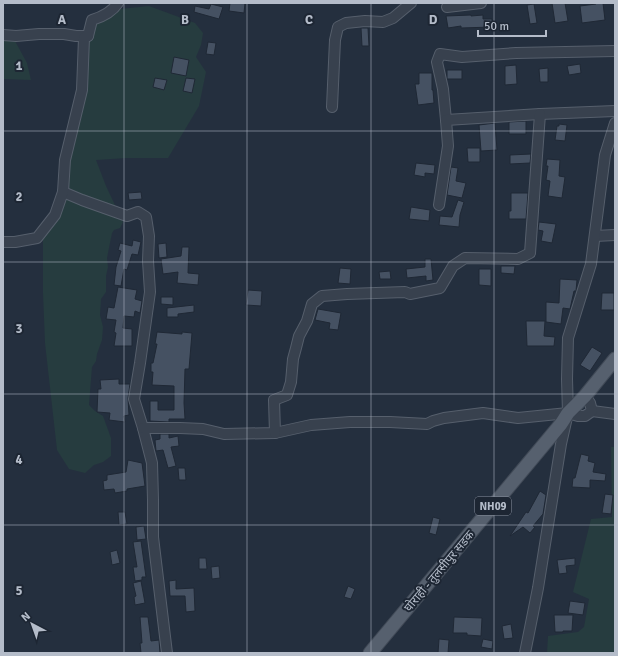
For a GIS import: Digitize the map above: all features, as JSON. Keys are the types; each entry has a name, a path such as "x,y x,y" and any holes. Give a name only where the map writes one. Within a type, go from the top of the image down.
{"main road":[{"name":"घोराही - तुलसीपुर सडक","path":"370,653 561,424 568,413 585,396 615,359"}],"street":[{"path":"3,242 15,242 37,238 55,215 63,192 66,160 82,90 84,38 88,36 92,20 103,16 118,3"},
{"path":"332,108 335,40 338,27 346,23 365,21 383,22 392,18 412,3"},
{"path":"447,7 481,3"},
{"path":"3,34 16,36 64,34 88,36"},
{"path":"439,205 448,146 443,89 437,62 440,54 462,57 516,53 615,51"},
{"path":"446,120 615,110"},
{"path":"275,433 274,400 287,395 291,382 293,359 299,336 307,321 312,304 322,296 405,292 410,294 440,288 453,266 465,258 518,259 530,253 540,114"},
{"path":"525,653 538,588 561,444 568,413 568,338 591,264 605,156 615,123"},
{"path":"63,192 127,216 138,212 146,217 150,292 134,398 152,463 153,538 167,653"},
{"path":"595,236 615,235"},
{"path":"585,396 590,403 592,411"},
{"path":"143,428 203,429 224,434 275,433 311,425 350,422 427,424 444,418 483,413 518,418 568,413 578,416 585,416 592,411 615,414"}],"green space":[{"path":"149,6 195,23 203,33 201,45 196,57 206,72 199,106 168,158 96,160 106,186 123,222 120,228 114,230 112,233 107,258 108,267 106,276 106,292 101,299 100,315 103,327 102,340 96,361 92,367 89,405 103,416 111,438 111,456 103,462 94,465 85,473 69,469 57,450 45,343 43,240 48,227 57,214 85,39 94,23 104,20 120,9"},
{"path":"9,30 27,63 31,80 3,79 3,32"},
{"path":"611,447 615,447 615,653 547,653 548,636 578,632 584,627 589,599 573,592 591,519 612,517"}],"building":[{"path":"230,3 245,3 244,13 229,11"},
{"path":"552,3 565,3 568,21 555,23"},
{"path":"603,3 605,20 582,23 580,6"},
{"path":"211,4 223,7 219,19 194,12 195,6 209,9"},
{"path":"534,4 537,23 530,24 527,5"},
{"path":"483,15 483,19 492,19 492,27 461,28 461,26 448,28 446,16"},
{"path":"361,28 368,28 369,46 362,46"},
{"path":"208,42 216,43 214,55 206,54"},
{"path":"174,57 189,60 186,76 171,73"},
{"path":"580,64 581,73 569,75 567,66"},
{"path":"516,65 517,84 505,85 505,66"},
{"path":"548,68 548,82 540,82 539,69"},
{"path":"447,70 462,70 462,79 447,79"},
{"path":"419,73 432,73 434,103 418,105 415,84 419,84"},
{"path":"155,78 167,80 164,90 153,87"},
{"path":"186,78 195,79 192,93 183,91"},
{"path":"526,121 526,134 509,134 509,122"},
{"path":"495,123 497,150 481,151 479,125"},
{"path":"559,124 567,125 565,141 555,140 557,126 559,126"},
{"path":"467,148 480,148 480,162 468,162"},
{"path":"531,154 530,163 510,164 510,155"},
{"path":"547,159 560,160 559,176 565,177 562,198 548,196 550,181 546,180 548,166 546,166"},
{"path":"416,163 435,165 434,174 425,173 425,177 414,175"},
{"path":"451,167 458,168 456,181 466,183 462,198 447,195"},
{"path":"141,192 142,199 129,200 128,193"},
{"path":"511,193 528,193 526,219 509,219 509,211 511,211"},
{"path":"458,200 464,202 460,215 459,227 439,225 440,216 452,217"},
{"path":"411,207 430,210 429,221 409,219"},
{"path":"539,222 556,224 552,243 541,241 543,231 538,230"},
{"path":"133,240 141,242 138,255 132,254 127,270 124,269 121,286 114,285 116,267 121,251 118,250 120,243 132,246"},
{"path":"166,243 167,257 159,258 158,244"},
{"path":"182,247 189,247 188,273 199,274 198,285 177,283 178,272 163,274 161,259 181,256"},
{"path":"425,259 431,259 433,280 426,281 426,276 407,278 406,269 425,267"},
{"path":"501,266 515,266 514,274 501,273"},
{"path":"340,268 351,269 350,284 338,283"},
{"path":"479,269 491,269 491,286 479,285"},
{"path":"390,271 391,279 380,279 379,272"},
{"path":"560,279 577,280 576,291 574,291 570,309 563,308 561,324 546,322 546,302 559,303"},
{"path":"118,287 137,290 135,299 142,301 140,313 135,311 134,317 124,316 123,328 132,329 132,346 114,346 116,320 106,319 108,307 114,308"},
{"path":"248,290 262,291 261,306 246,305"},
{"path":"602,293 614,293 614,310 601,310"},
{"path":"161,297 173,297 173,305 161,304"},
{"path":"194,305 194,312 178,314 178,317 167,317 167,308"},
{"path":"318,309 341,313 338,330 329,329 330,323 315,320"},
{"path":"526,321 545,321 544,336 555,337 554,346 527,346"},
{"path":"157,332 182,334 182,332 192,333 189,369 185,369 185,419 169,419 169,422 150,421 150,401 158,401 158,410 174,410 174,386 152,385 153,372 151,372 151,363 153,363 157,344 155,344"},
{"path":"592,347 602,353 590,371 580,365"},
{"path":"119,379 119,384 130,384 128,398 129,415 124,416 125,422 109,420 110,413 97,412 98,389 101,389 100,380"},
{"path":"160,434 169,434 169,438 178,436 179,446 171,447 176,466 168,468 163,450 156,451 155,440 160,439"},
{"path":"581,454 589,456 588,461 595,463 593,472 606,474 605,481 590,480 590,488 572,487 573,478 575,478"},
{"path":"128,460 142,463 145,486 115,493 114,489 104,490 103,481 107,480 107,475 126,472"},
{"path":"178,468 185,468 186,480 179,480"},
{"path":"540,491 546,495 543,514 533,526 535,527 530,533 523,527 510,536 526,512 528,513"},
{"path":"605,494 613,495 611,514 602,513"},
{"path":"118,512 125,512 127,524 119,525"},
{"path":"433,517 440,519 436,535 429,533"},
{"path":"144,526 146,539 137,540 136,527"},
{"path":"141,541 146,577 142,577 142,580 135,581 133,567 137,567 133,542"},
{"path":"117,550 120,563 112,565 110,552"},
{"path":"199,558 206,558 207,569 199,569"},
{"path":"575,558 575,565 566,566 567,573 559,574 557,560"},
{"path":"219,566 220,578 212,579 211,567"},
{"path":"176,580 176,589 194,588 195,611 186,612 185,596 170,596 169,581"},
{"path":"141,581 145,603 135,605 134,597 136,596 133,583"},
{"path":"348,586 355,589 351,599 344,597"},
{"path":"570,601 585,603 583,615 568,613"},
{"path":"554,615 573,615 572,631 555,632"},
{"path":"140,617 148,617 151,641 159,640 160,653 141,653 140,643 142,643"},
{"path":"454,617 482,618 481,636 467,635 467,633 453,633"},
{"path":"511,624 513,638 504,639 502,626"},
{"path":"439,639 449,640 448,653 438,653"},
{"path":"483,639 493,641 492,649 481,647"}]}
